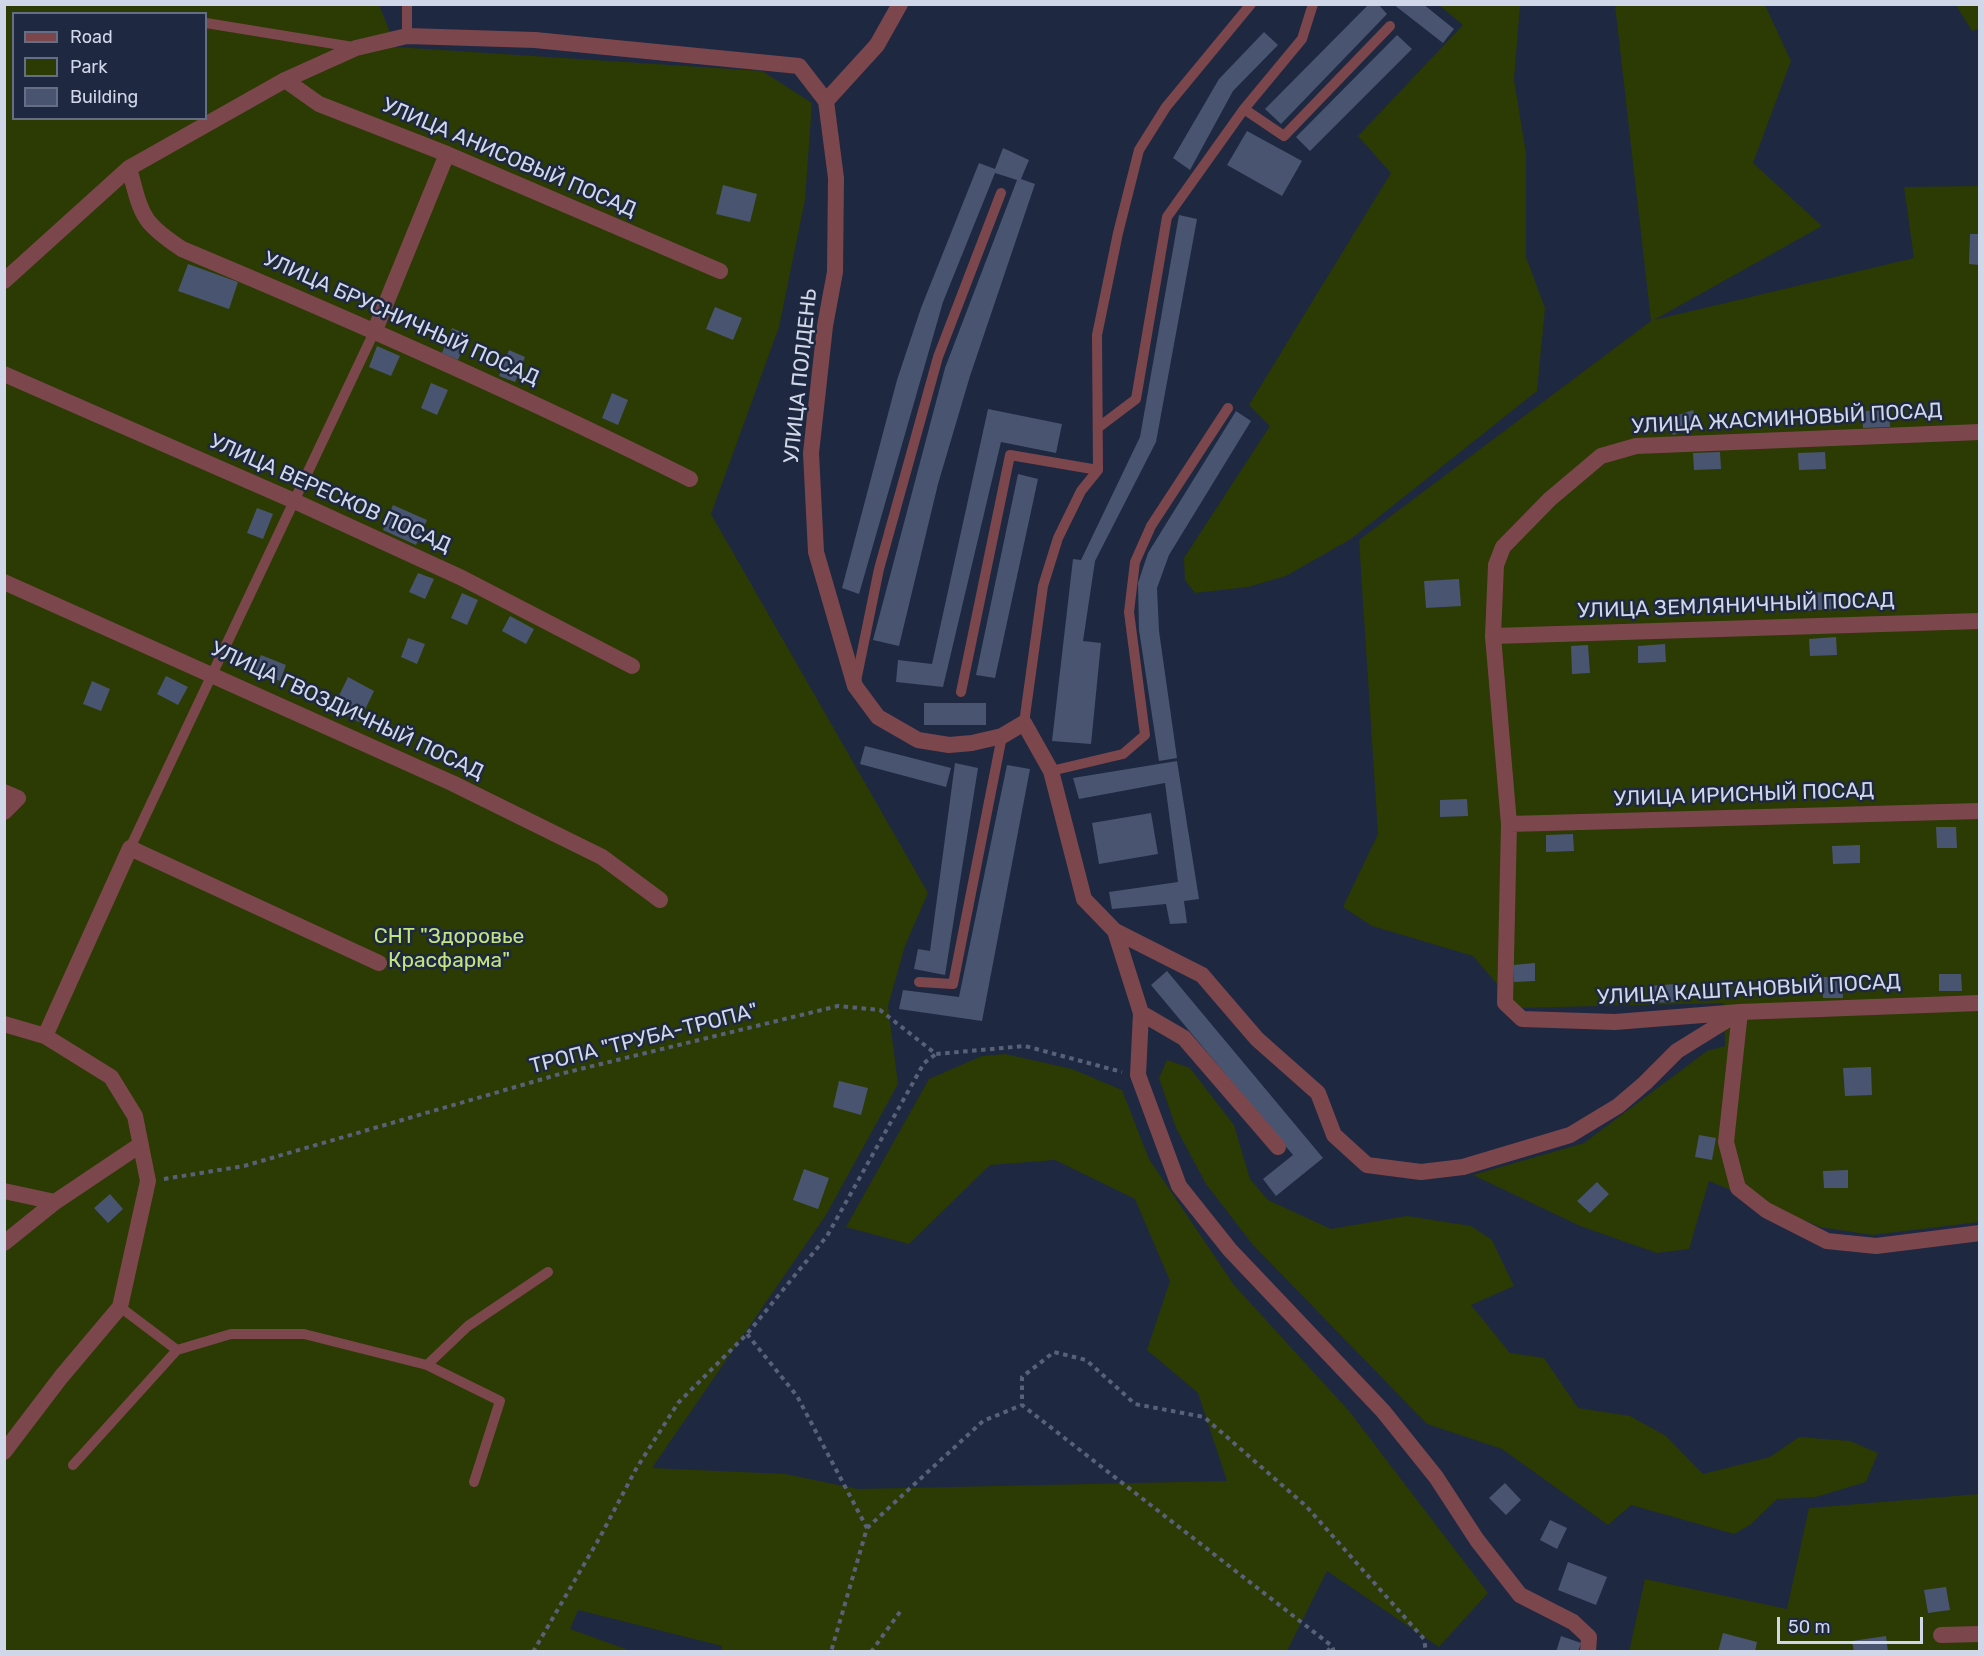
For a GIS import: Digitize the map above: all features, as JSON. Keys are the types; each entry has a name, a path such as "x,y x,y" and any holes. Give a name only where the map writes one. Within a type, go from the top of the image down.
{"street":[{"path":"4,281 129,168 285,80 356,48 407,36 535,40 799,66 826,101 877,45 900,4"},
{"name":"УЛИЦА АНИСОВЫЙ ПОСАД","path":"285,80 319,104 447,154 720,271"},
{"name":"УЛИЦА ПОЛДЕНЬ","path":"826,101 836,178 835,272 825,326 811,453 816,552 855,686 878,717 918,740 948,745 1002,736 1024,723"},
{"path":"375,330 447,154"},
{"name":"УЛИЦА БРУСНИЧНЫЙ ПОСАД","path":"129,168 140,210 153,230 172,242 375,330 551,410 690,479"},
{"name":"УЛИЦА ВЕРЕСКОВ ПОСАД","path":"4,374 292,500 462,578 632,666"},
{"name":"УЛИЦА ЖАСМИНОВЫЙ ПОСАД","path":"1522,1019 1505,1003 1509,824 1493,636 1496,565 1503,547 1550,499 1601,456 1636,446 1980,432"},
{"name":"УЛИЦА ГВОЗДИЧНЫЙ ПОСАД","path":"4,582 452,783 602,857 660,900"},
{"name":"УЛИЦА ЗЕМЛЯНИЧНЫЙ ПОСАД","path":"1493,636 1980,621"},
{"path":"1024,723 1051,771 1084,899 1115,931 1202,975 1257,1039 1318,1093 1334,1135 1367,1165 1421,1173 1463,1167 1570,1135 1618,1106 1646,1083 1677,1051 1740,1012"},
{"path":"4,792 18,798 4,812"},
{"name":"УЛИЦА ИРИСНЫЙ ПОСАД","path":"1509,824 1980,811"},
{"path":"45,1036 130,848 379,963"},
{"path":"1115,931 1141,1013 1138,1075 1179,1186 1230,1250 1383,1411 1436,1477 1477,1540 1520,1595 1573,1622 1589,1637 1588,1652"},
{"name":"УЛИЦА КАШТАНОВЫЙ ПОСАД","path":"1522,1019 1615,1022 1740,1012 1980,1002"},
{"path":"1740,1012 1726,1142 1738,1188 1766,1210 1827,1241 1876,1246 1980,1233"},
{"path":"1141,1013 1184,1038 1278,1147"},
{"path":"4,1024 45,1036 111,1077 135,1116 148,1181 120,1307 61,1377 4,1452"},
{"path":"4,1243 55,1202 140,1145"},
{"path":"4,1191 55,1202"},
{"path":"1941,1635 1980,1634"}],"lane":[{"path":"407,4 407,36"},
{"path":"1024,723 1043,586 1058,538 1081,491 1098,470 1097,335 1118,233 1139,150 1166,107 1251,4"},
{"path":"1099,427 1136,399 1167,217 1244,109 1302,39 1313,4"},
{"path":"207,23 356,48"},
{"path":"1244,109 1284,136 1390,26"},
{"path":"855,686 879,569 932,379 1001,193"},
{"path":"130,848 292,500 375,330"},
{"path":"1051,771 1123,754 1145,735 1129,612 1135,562 1151,526 1228,408"},
{"path":"961,692 1010,455 1098,470"},
{"path":"919,982 953,984 1002,736"},
{"path":"427,1365 468,1326 548,1272"},
{"path":"120,1307 177,1350"},
{"path":"73,1465 177,1350 231,1334 304,1334 427,1365 500,1401 474,1482"}],"path":[{"name":"ТРОПА \"ТРУБА-ТРОПА\"","path":"148,1181 244,1166 560,1074 838,1006 880,1010 936,1054"},
{"path":"533,1652 600,1537 636,1469 678,1403 747,1334 827,1236 924,1063 936,1054 1025,1046 1096,1067 1138,1075"},
{"path":"747,1334 797,1396 867,1528"},
{"path":"1022,1406 1022,1377 1054,1352 1086,1360 1135,1404 1204,1417 1306,1506 1424,1639 1426,1652"},
{"path":"831,1652 867,1528 983,1421 1022,1406"},
{"path":"1022,1406 1332,1646 1334,1652"},
{"path":"871,1652 902,1609"},
{"path":"1327,1652 1332,1646"}],"green space":[{"name":"СНТ \"Здоровье Красфарма\"","path":"5,5 379,5 396,47 762,71 812,103 805,200 779,327 711,514 928,893 905,946 888,1006 898,1084 826,1215 652,1468 785,1474 858,1489 1227,1481 1198,1393 1147,1350 1170,1281 1135,1199 1055,1160 990,1165 909,1244 846,1227 929,1079 982,1056 1005,1054 1072,1069 1122,1090 1149,1159 1234,1285 1349,1411 1488,1593 1439,1647 1327,1571 1287,1651 722,1651 722,1646 578,1610 570,1629 631,1651 5,1652"},
{"path":"1439,5 1520,5 1514,80 1526,153 1526,257 1545,308 1537,391 1351,539 1286,576 1248,587 1195,593 1185,580 1184,558 1270,426 1249,405 1391,173 1358,136 1463,25"},
{"path":"1615,5 1765,5 1791,61 1753,163 1822,226 1654,320 1914,258 1904,187 1979,186 1979,1222 1872,1235 1820,1227 1709,1181 1689,1249 1657,1253 1580,1226 1473,1175 1584,1143 1707,1051 1725,1046 1724,1003 1518,1008 1473,956 1372,926 1343,907 1378,834 1359,540 1651,321"},
{"path":"1956,5 1979,5 1979,29 1972,31"},
{"path":"1167,1060 1190,1068 1234,1125 1250,1179 1268,1200 1331,1229 1407,1216 1471,1226 1492,1240 1514,1286 1471,1305 1510,1353 1544,1358 1578,1408 1630,1416 1666,1436 1703,1474 1770,1457 1799,1437 1850,1441 1878,1453 1866,1482 1816,1497 1777,1499 1750,1525 1734,1534 1631,1505 1608,1525 1502,1449 1427,1424 1253,1245 1206,1184 1176,1128 1159,1078"},
{"path":"1979,1494 1979,1651 1629,1652 1645,1579 1787,1609 1809,1508"}],"building":[{"path":"1369,4 1378,4 1387,14 1281,124 1265,109"},
{"path":"1393,4 1423,4 1454,29 1443,43"},
{"path":"1264,32 1278,45 1233,91 1190,170 1173,158 1219,79"},
{"path":"1397,35 1412,49 1310,151 1296,137"},
{"path":"1247,131 1302,161 1282,196 1227,165"},
{"path":"1003,148 1029,160 1021,179 1035,184 970,376 938,484 899,646 873,640 945,368 1017,180 995,173 943,302 859,594 842,588 897,380 921,308 979,163 995,169"},
{"path":"723,185 757,194 750,222 716,214"},
{"path":"1179,215 1197,219 1156,442 1095,561 1083,641 1101,643 1091,744 1052,741 1073,559 1081,560 1140,437"},
{"path":"1970,234 1980,234 1980,265 1969,264"},
{"path":"188,264 238,282 229,309 178,291"},
{"path":"715,307 742,318 733,340 706,329"},
{"path":"452,328 468,335 458,360 442,353"},
{"path":"377,346 400,356 391,376 369,367"},
{"path":"509,350 525,357 515,382 499,376"},
{"path":"431,383 448,390 437,415 421,408"},
{"path":"612,393 628,400 618,425 602,418"},
{"path":"988,409 1062,424 1056,453 1001,442 943,687 896,682 898,660 932,664"},
{"path":"1693,410 1699,426 1673,435 1667,419"},
{"path":"1889,410 1890,427 1863,428 1862,411"},
{"path":"1236,411 1251,421 1169,555 1157,588 1159,631 1177,758 1159,761 1139,630 1138,583 1148,553"},
{"path":"1720,452 1721,469 1694,470 1693,453"},
{"path":"1825,452 1826,469 1799,470 1798,453"},
{"path":"1018,474 1038,479 995,678 976,675"},
{"path":"393,505 427,520 416,545 383,530"},
{"path":"257,508 273,514 263,539 247,533"},
{"path":"418,573 434,579 425,599 409,592"},
{"path":"1459,579 1461,606 1426,608 1424,581"},
{"path":"1834,592 1834,609 1807,611 1806,593"},
{"path":"462,593 478,600 467,625 451,618"},
{"path":"510,616 534,629 526,644 502,631"},
{"path":"1836,637 1837,655 1810,656 1809,639"},
{"path":"408,638 425,644 417,664 401,657"},
{"path":"1665,644 1666,662 1638,663 1638,646"},
{"path":"1588,645 1590,673 1572,674 1571,646"},
{"path":"261,655 286,665 280,681 254,671"},
{"path":"166,676 188,687 178,705 157,694"},
{"path":"348,677 374,691 359,722 333,708"},
{"path":"92,681 110,689 101,711 83,704"},
{"path":"924,703 986,703 986,725 924,725"},
{"path":"865,746 951,768 946,787 860,764"},
{"path":"1177,761 1199,899 1184,901 1187,923 1170,924 1166,904 1112,909 1109,892 1178,882 1165,783 1079,799 1073,778"},
{"path":"955,763 978,768 945,975 914,969 918,949 930,951"},
{"path":"1007,765 1030,769 982,1021 899,1009 903,990 959,997"},
{"path":"1467,799 1468,816 1440,817 1440,800"},
{"path":"1151,813 1158,854 1099,864 1092,823"},
{"path":"1936,827 1956,827 1957,848 1937,848"},
{"path":"1573,834 1574,851 1546,852 1546,835"},
{"path":"1860,845 1860,863 1833,864 1832,846"},
{"path":"1535,963 1535,981 1514,982 1513,965"},
{"path":"1167,971 1323,1158 1276,1196 1263,1179 1293,1155 1151,985"},
{"path":"1939,974 1961,974 1962,991 1939,991"},
{"path":"1822,977 1842,977 1843,998 1823,998"},
{"path":"1676,984 1677,1002 1650,1003 1649,986"},
{"path":"1871,1067 1872,1095 1845,1096 1843,1068"},
{"path":"839,1081 868,1088 861,1115 833,1107"},
{"path":"1699,1135 1716,1138 1712,1160 1695,1157"},
{"path":"804,1169 829,1178 818,1209 793,1200"},
{"path":"1848,1170 1848,1188 1824,1188 1823,1171"},
{"path":"1597,1182 1609,1194 1590,1213 1577,1201"},
{"path":"110,1194 123,1209 108,1223 94,1208"},
{"path":"1505,1483 1521,1500 1506,1515 1489,1498"},
{"path":"1550,1520 1567,1528 1557,1549 1540,1540"},
{"path":"1568,1562 1607,1577 1596,1605 1558,1590"},
{"path":"1946,1587 1950,1610 1928,1613 1924,1590"},
{"path":"1723,1633 1757,1642 1755,1652 1718,1652"},
{"path":"1561,1636 1581,1643 1578,1652 1556,1652"},
{"path":"1886,1636 1888,1652 1854,1652 1852,1641"}]}
